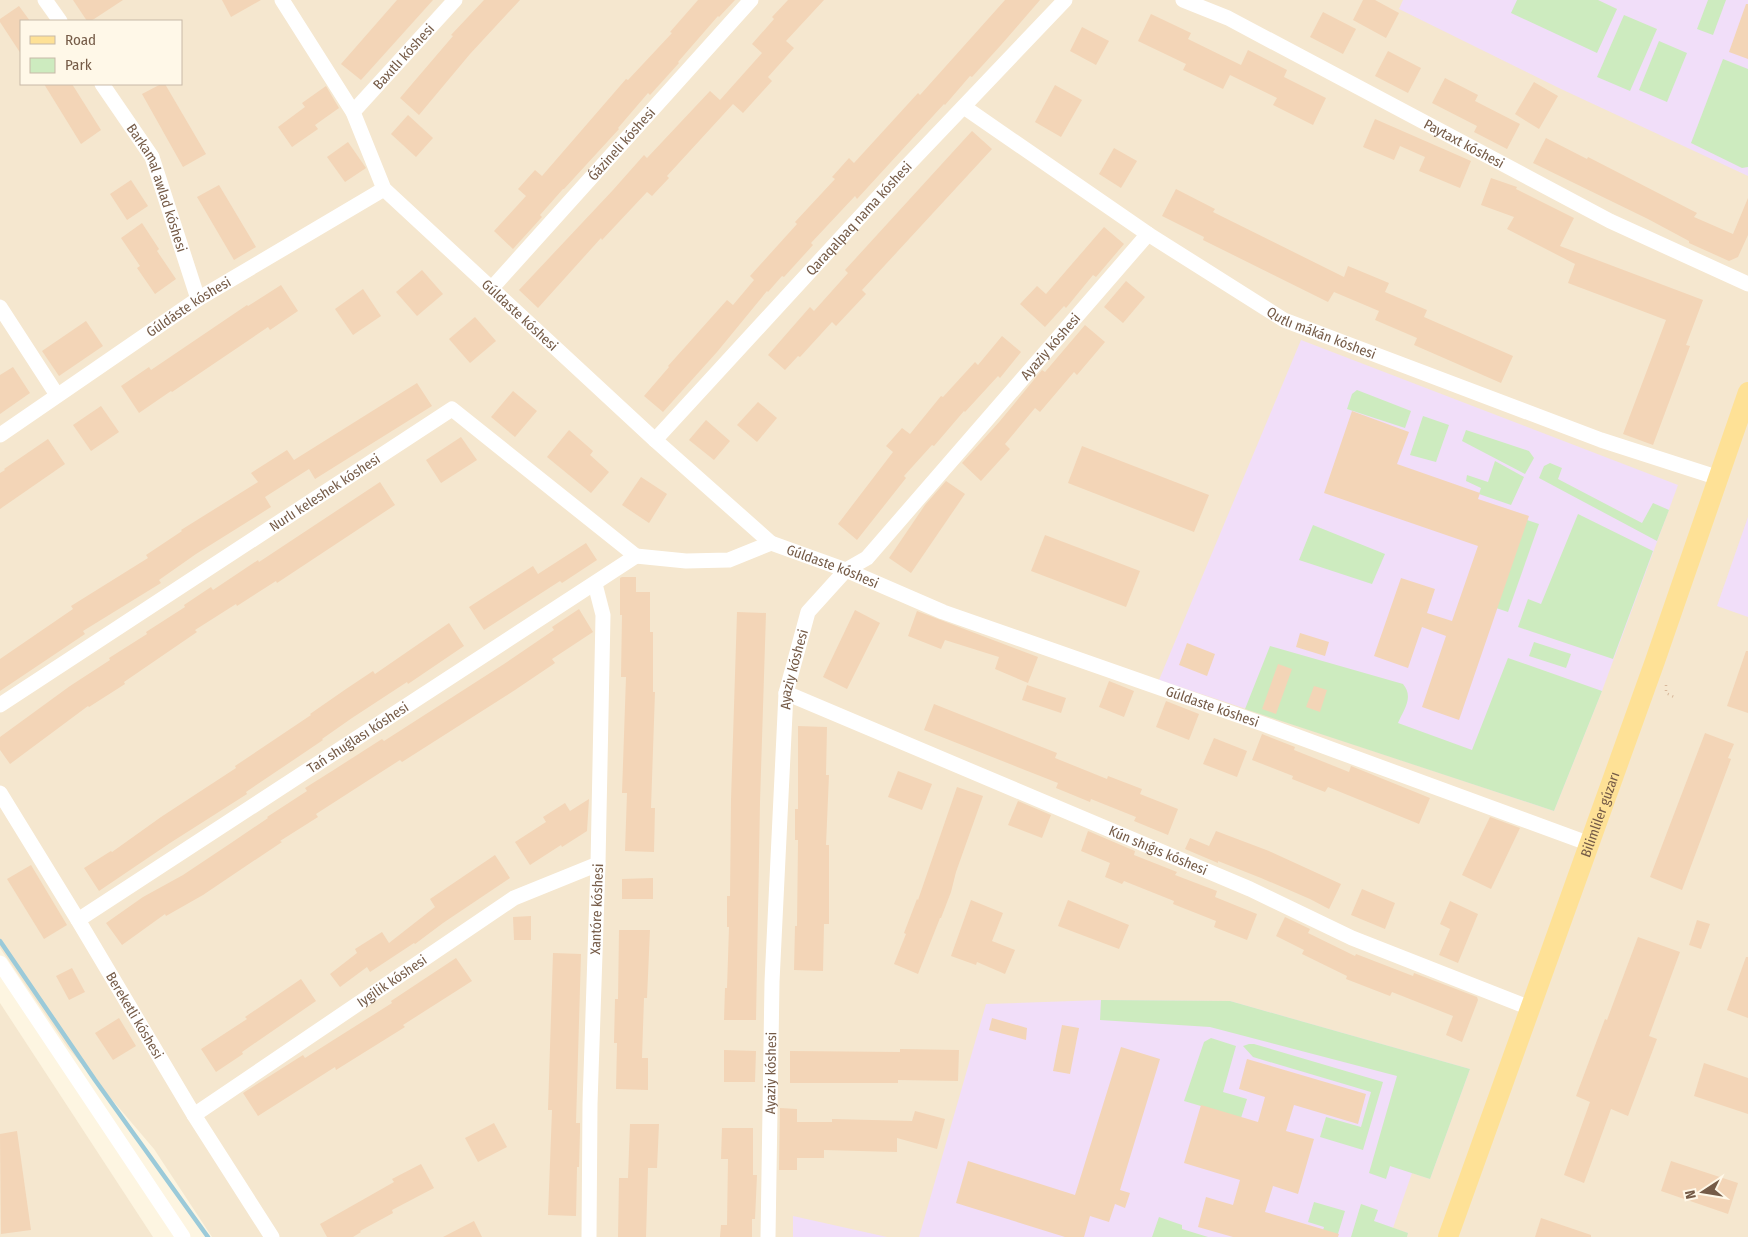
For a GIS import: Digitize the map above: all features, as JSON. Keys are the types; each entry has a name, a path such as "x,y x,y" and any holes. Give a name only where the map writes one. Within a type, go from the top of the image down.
{"main road":[{"name":"Bilimliler gúzarı","path":"1448,1237 1652,671 1748,392"}],"street":[{"path":"45,0 59,20"},
{"name":"Gúldaste kóshesi","path":"282,0 353,112 384,189 655,440 771,543 846,570 943,612 1263,724 1590,844"},
{"name":"Baxıtlı kóshesi","path":"353,112 455,0"},
{"name":"Ǵázineli kóshesi","path":"491,289 751,0"},
{"name":"Qaraqalpaq nama kóshesi","path":"655,440 905,168 1065,0"},
{"name":"Paytaxt kóshesi","path":"1183,0 1228,18 1610,221 1748,284"},
{"name":"Barkamal awlad kóshesi","path":"103,85 152,156 198,299"},
{"name":"Qutlı mákán kóshesi","path":"964,107 1148,234 1284,320 1601,440 1719,478"},
{"name":"Gúldáste kóshesi","path":"0,435 198,299 384,189"},
{"name":"Ayaziy kóshesi","path":"768,1237 772,982 786,693 808,612 846,570 866,558 1148,234"},
{"path":"0,307 57,395"},
{"name":"Nurlı keleshek kóshesi","path":"0,705 452,409 636,556"},
{"path":"636,556 686,561 729,560 771,543"},
{"name":"Tań shuǵlası kóshesi","path":"78,920 636,556"},
{"name":"Xantóre kóshesi","path":"589,1237 590,1094 598,864 603,615 595,584"},
{"name":"Kún shıǵıs kóshesi","path":"786,693 1241,885 1352,938 1530,1008"},
{"name":"Bereketli kóshesi","path":"0,793 194,1115 272,1237"},
{"name":"Iygilik kóshesi","path":"194,1115 514,898 598,864"},
{"path":"0,963 183,1237"}],"path":[{"path":"1667,682 1666,693 1676,698"}],"shaded area":[{"path":"0,0 1748,0 1748,1237 212,1237 154,1149 68,1048 0,948"},
{"path":"1403,0 1748,0 1748,176 1561,89 1399,9"},
{"path":"1301,340 1678,485 1602,691 1554,811 1159,680"},
{"path":"1748,517 1748,617 1717,606"},
{"path":"1101,1000 1230,1001 1470,1069 1430,1179 1412,1173 1393,1228 1408,1233 1407,1237 919,1237 986,1004"},
{"path":"0,1003 153,1237 0,1237"},
{"path":"793,1216 887,1237 793,1237"}],"green space":[{"path":"1517,0 1598,0 1617,9 1597,53 1511,13"},
{"path":"1708,0 1726,0 1713,35 1697,29"},
{"path":"1624,15 1657,29 1630,91 1597,77"},
{"path":"1659,41 1687,53 1667,102 1639,90"},
{"path":"1723,59 1748,69 1748,167 1742,168 1691,143"},
{"path":"1357,390 1411,411 1405,428 1347,409 1352,394"},
{"path":"1423,416 1449,425 1436,462 1410,455"},
{"path":"1466,430 1529,451 1534,458 1525,474 1462,441"},
{"path":"1495,461 1524,477 1511,505 1479,494 1481,488 1466,481 1467,475 1488,482"},
{"path":"1550,463 1562,468 1558,479 1642,523 1653,503 1669,510 1657,541 1539,478 1544,466"},
{"path":"1578,514 1653,551 1613,659 1518,627 1528,599 1541,604"},
{"path":"1527,520 1539,524 1508,612 1496,608"},
{"path":"1313,525 1385,554 1372,584 1299,560"},
{"path":"1534,642 1571,654 1566,668 1529,656"},
{"path":"1270,646 1403,684 1408,698 1398,723 1472,750 1508,658 1602,691 1554,811 1245,709"},
{"path":"1101,1000 1230,1001 1470,1069 1430,1179 1390,1166 1386,1179 1369,1173 1397,1076 1210,1027 1100,1020"},
{"path":"1211,1038 1236,1046 1223,1092 1247,1099 1241,1118 1184,1101 1204,1042"},
{"path":"1249,1044 1383,1082 1363,1150 1320,1137 1326,1117 1361,1127 1371,1092 1253,1057 1243,1046"},
{"path":"1314,1202 1345,1211 1337,1237 1321,1237 1324,1227 1308,1222"},
{"path":"1361,1204 1378,1210 1374,1221 1408,1233 1407,1237 1351,1237"},
{"path":"1159,1217 1182,1225 1182,1229 1208,1237 1152,1237"}],"building":[{"path":"73,0 123,0 93,20 86,20"},
{"path":"222,0 261,0 231,17"},
{"path":"397,0 433,0 361,80 341,64"},
{"path":"484,0 520,0 470,54 419,115 400,98 453,36 451,35"},
{"path":"698,0 735,0 718,16 650,95 648,93 619,129 540,215 542,217 513,249 494,231 526,196 518,189 535,170 542,176 626,79 628,80 672,33 670,32"},
{"path":"788,0 824,0 786,41 794,48 768,77 772,81 743,113 733,104 667,176 669,178 652,196 647,192 602,240 601,238 538,308 519,290 644,155 647,158 710,91 720,100 762,53 752,44 774,19 772,17"},
{"path":"1005,0 1040,0 972,77 970,76 857,199 855,196 811,243 813,245 784,277 782,276 767,291 717,352 663,412 644,396 727,300 733,305 754,280 750,276 797,224 795,222 835,179 832,177 849,158 854,163 918,93 920,95"},
{"path":"1363,0 1375,0 1399,13 1386,38 1353,20"},
{"path":"1746,4 1748,4 1748,59 1729,52"},
{"path":"19,6 29,20 20,20 20,52 0,22 0,19"},
{"path":"1323,12 1356,29 1343,54 1310,37"},
{"path":"1151,14 1191,33 1188,39 1241,65 1248,50 1287,70 1284,77 1326,98 1313,125 1273,105 1277,98 1230,75 1223,89 1183,70 1186,64 1138,41"},
{"path":"1082,27 1109,41 1096,65 1070,51"},
{"path":"1388,51 1421,68 1408,93 1375,76"},
{"path":"1445,78 1478,95 1475,101 1520,124 1507,149 1474,132 1477,126 1432,103"},
{"path":"1534,82 1558,96 1539,129 1515,114"},
{"path":"45,85 73,85 101,130 81,144"},
{"path":"159,85 166,85 206,154 183,167 142,94"},
{"path":"1055,85 1082,100 1061,137 1035,122"},
{"path":"326,86 339,108 315,125 318,129 292,147 278,127 305,107 302,103"},
{"path":"408,115 433,138 416,157 391,134"},
{"path":"1375,119 1471,161 1460,188 1419,171 1425,157 1400,146 1394,160 1363,147"},
{"path":"972,131 992,149 862,290 866,294 836,326 832,322 800,357 798,356 785,370 768,355 810,307 814,311 848,273 845,270"},
{"path":"1546,138 1587,159 1588,157 1697,213 1694,217 1733,234 1748,198 1748,235 1738,257 1729,261 1689,243 1689,241 1648,219 1533,163"},
{"path":"348,142 366,168 345,182 327,157"},
{"path":"1114,148 1137,161 1121,188 1099,174"},
{"path":"1491,178 1517,187 1516,189 1574,218 1560,246 1703,300 1686,345 1690,346 1653,445 1623,434 1666,320 1568,283 1575,264 1507,229 1514,217 1481,205"},
{"path":"131,180 148,206 127,220 110,194"},
{"path":"219,185 256,247 234,260 197,197"},
{"path":"1176,189 1215,209 1213,212 1344,277 1348,266 1389,283 1385,292 1427,310 1424,317 1513,356 1501,383 1414,345 1417,338 1375,320 1379,311 1334,292 1328,302 1203,240 1204,237 1162,216"},
{"path":"142,223 159,249 157,251 176,279 155,294 137,268 140,266 121,238"},
{"path":"1104,227 1124,244 1096,277 1093,275 1066,308 1064,306 1045,327 1020,304 1037,286 1046,294"},
{"path":"422,270 443,294 417,316 396,292"},
{"path":"1126,281 1145,297 1123,323 1104,307"},
{"path":"281,285 298,311 270,330 268,327 139,413 121,386 149,367 151,370 247,305"},
{"path":"363,289 381,316 353,335 335,309"},
{"path":"475,317 496,341 470,363 449,339"},
{"path":"86,321 103,346 59,376 42,351"},
{"path":"1085,325 1105,342 1077,375 1074,372 1040,412 1035,408 1005,444 1010,449 981,481 962,463 1042,370 1045,372"},
{"path":"1002,336 1021,352 1000,378 998,376 904,476 906,478 857,540 838,524 893,452 886,446 902,428 910,434 941,396 943,397 975,362 978,365"},
{"path":"13,367 30,393 0,414 0,375"},
{"path":"417,383 432,406 315,479 309,469 265,497 271,507 196,554 159,580 161,583 83,631 85,634 0,691 0,659 73,609 71,606 148,558 146,555 181,530 258,482 251,473 287,450 294,460"},
{"path":"513,391 537,411 515,437 491,417"},
{"path":"758,402 777,418 757,442 737,425"},
{"path":"101,406 119,432 91,451 73,425"},
{"path":"1352,411 1409,432 1397,464 1480,493 1478,499 1529,516 1459,720 1422,707 1446,636 1422,627 1408,668 1374,656 1401,578 1435,589 1427,613 1452,621 1478,546 1324,493"},
{"path":"706,420 730,441 714,460 689,440"},
{"path":"569,430 593,451 590,455 609,472 591,493 547,457"},
{"path":"461,437 477,460 441,483 426,460"},
{"path":"48,439 65,464 0,509 0,473"},
{"path":"1082,446 1209,495 1194,532 1068,483"},
{"path":"641,477 667,494 649,523 622,505"},
{"path":"946,481 965,494 911,573 889,558 925,505"},
{"path":"380,482 395,505 277,583 276,581 195,630 197,632 124,682 125,684 88,706 10,764 0,750 0,737 70,686 110,660 109,658 147,634 146,632 185,607 184,605 211,587 213,590 258,560 259,562"},
{"path":"1045,535 1140,571 1126,607 1031,571"},
{"path":"586,543 597,560 562,583 560,581 484,630 469,607 533,566 538,574"},
{"path":"636,577 636,592 650,592 650,632 653,632 653,692 655,692 651,808 655,808 654,852 625,851 627,793 622,793 626,677 621,677 622,615 620,615 620,578"},
{"path":"579,609 593,632 552,659 555,663 515,690 316,814 318,817 280,841 282,842 203,895 166,916 165,914 122,945 106,923 143,897 183,875 268,818 307,791 305,788 382,739 384,741 504,664 554,630 552,627"},
{"path":"855,610 880,623 847,689 823,677"},
{"path":"917,611 1038,657 1028,683 995,669 999,657 945,640 941,649 908,636"},
{"path":"737,612 766,613 756,1020 724,1020 729,927 727,927 727,896 730,896"},
{"path":"449,623 464,646 408,684 407,682 352,718 246,792 247,794 99,891 84,868 112,852 236,768 235,766 346,689 373,671 375,674"},
{"path":"1300,633 1329,642 1325,656 1296,647"},
{"path":"1187,643 1215,654 1207,676 1179,665"},
{"path":"1746,651 1748,651 1748,713 1727,706"},
{"path":"1278,664 1292,669 1276,714 1262,709"},
{"path":"1109,681 1134,691 1124,717 1099,707"},
{"path":"1027,685 1066,698 1061,713 1022,700"},
{"path":"1314,686 1327,690 1320,712 1306,707"},
{"path":"1166,701 1199,714 1189,740 1156,727"},
{"path":"934,704 1057,753 1055,758 1107,779 1108,776 1142,789 1140,794 1178,809 1168,835 1134,821 1136,817 1091,799 1090,802 1056,788 1058,783 924,730"},
{"path":"798,726 827,727 826,775 829,775 826,845 829,845 829,924 824,924 823,971 794,970 795,926 797,926 798,840 795,840 795,809 798,809"},
{"path":"1705,733 1734,744 1728,758 1731,759 1682,890 1650,877"},
{"path":"1262,734 1295,747 1294,750 1349,772 1351,766 1430,798 1419,824 1328,787 1325,792 1292,779 1293,776 1252,760"},
{"path":"1214,738 1247,751 1237,777 1203,764"},
{"path":"898,771 932,784 922,810 888,797"},
{"path":"957,787 983,796 956,872 951,892 918,974 894,964"},
{"path":"589,799 587,831 530,865 515,842 546,822 543,817 565,803 570,811"},
{"path":"1018,801 1051,815 1042,838 1008,825"},
{"path":"1490,817 1520,828 1491,889 1462,875"},
{"path":"1088,831 1135,851 1134,855 1177,872 1175,875 1217,891 1215,897 1257,914 1247,940 1214,927 1216,921 1173,904 1174,901 1124,881 1122,884 1105,877 1110,863 1081,851"},
{"path":"1216,831 1269,851 1341,884 1329,909 1261,878 1185,849 1190,838 1209,846"},
{"path":"495,855 510,878 415,944 370,972 367,967 340,987 330,974 357,953 355,949 382,932 389,943 435,907 430,899"},
{"path":"31,865 67,925 44,939 7,879"},
{"path":"653,878 653,899 622,899 622,879"},
{"path":"1362,889 1395,903 1385,929 1351,915"},
{"path":"971,900 1003,913 992,941 1015,950 1005,974 977,962 976,965 951,956"},
{"path":"1068,900 1129,925 1119,949 1058,926"},
{"path":"1450,901 1478,914 1458,963 1439,955 1450,929 1440,924"},
{"path":"531,916 531,940 514,940 513,917"},
{"path":"1285,917 1310,929 1308,933 1355,956 1356,954 1413,976 1414,973 1477,997 1478,1000 1462,1042 1446,1035 1453,1016 1392,992 1390,996 1346,979 1347,976 1302,954 1304,950 1276,936"},
{"path":"1697,920 1710,924 1701,949 1689,945"},
{"path":"619,930 650,930 647,998 644,998 642,1058 648,1058 648,1090 616,1089 617,1043 614,1043 615,999 618,999"},
{"path":"1638,937 1680,952 1649,1036 1657,1039 1628,1116 1611,1109 1584,1183 1564,1175 1590,1102 1576,1096"},
{"path":"553,953 581,954 576,1123 580,1123 580,1131 576,1216 548,1215 552,1110 548,1110"},
{"path":"1746,957 1748,957 1748,1018 1727,1010"},
{"path":"456,958 472,981 403,1025 405,1027 336,1070 335,1067 258,1116 243,1093 303,1055 305,1058 392,1003 391,1001"},
{"path":"72,968 85,992 69,1000 56,976"},
{"path":"301,979 316,1001 216,1072 201,1049 247,1019 245,1017"},
{"path":"119,1018 136,1046 113,1060 95,1033"},
{"path":"992,1018 1027,1028 1026,1040 989,1030"},
{"path":"1062,1025 1079,1028 1070,1074 1053,1071"},
{"path":"1121,1047 1160,1059 1120,1190 1130,1193 1125,1208 1115,1204 1109,1222 1090,1216 1084,1237 1065,1237 956,1203 968,1161 1075,1195"},
{"path":"900,1049 959,1050 958,1081 898,1080 898,1083 790,1083 790,1051 900,1052"},
{"path":"724,1050 756,1051 755,1082 724,1082"},
{"path":"1247,1059 1366,1094 1358,1124 1294,1105 1286,1131 1314,1139 1298,1194 1273,1186 1265,1212 1339,1234 1338,1237 1233,1237 1198,1227 1206,1197 1233,1205 1240,1180 1184,1163 1201,1105 1258,1122 1265,1097 1239,1089"},
{"path":"1704,1063 1748,1078 1748,1114 1694,1096"},
{"path":"780,1108 797,1109 797,1122 832,1122 832,1119 912,1121 915,1111 945,1119 937,1149 897,1138 897,1152 824,1150 824,1158 797,1158 797,1170 779,1170"},
{"path":"494,1123 507,1147 478,1162 465,1138"},
{"path":"630,1124 659,1124 657,1168 648,1168 646,1237 618,1237 619,1178 628,1178"},
{"path":"722,1128 753,1128 753,1175 757,1175 755,1219 752,1219 752,1237 720,1237 721,1225 727,1225 728,1159 721,1159"},
{"path":"17,1131 31,1230 1,1234 0,1134"},
{"path":"1671,1161 1738,1183 1728,1214 1661,1191"},
{"path":"421,1164 434,1188 392,1210 393,1213 360,1231 353,1237 327,1237 320,1224 394,1182 392,1179"},
{"path":"1541,1218 1591,1235 1591,1237 1535,1237"},
{"path":"474,1221 482,1237 443,1237"}],"waterway":[{"path":"0,941 95,1080 208,1237"}]}
